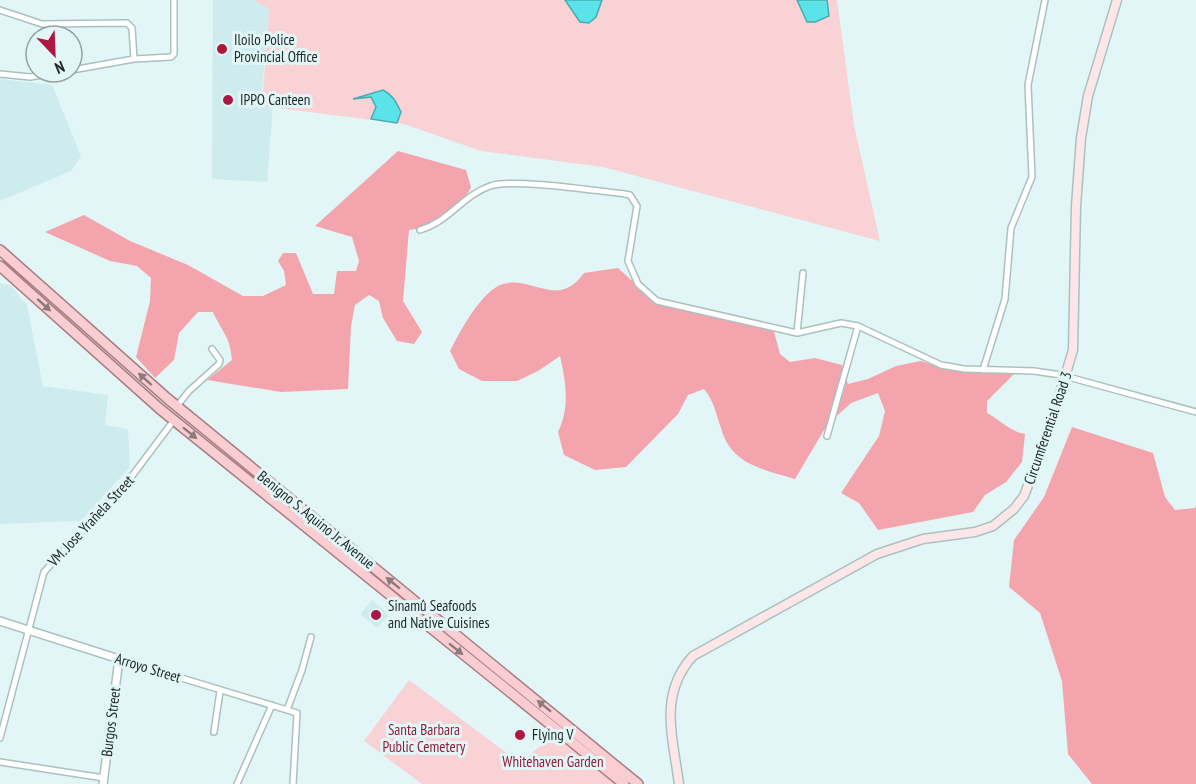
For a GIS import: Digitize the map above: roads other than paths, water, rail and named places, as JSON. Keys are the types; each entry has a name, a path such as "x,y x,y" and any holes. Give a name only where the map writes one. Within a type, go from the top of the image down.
{"main road":[{"name":"Circumferential Road 3","path":"679,784 670,704 673,687 684,666 707,647 877,554 922,539 983,530 1003,519 1024,495 1033,477 1073,350 1076,206 1081,138 1088,96 1117,0"},
{"name":"Benigno S. Aquino Jr. Avenue","path":"0,250 177,406 638,784"},
{"name":"Benigno S. Aquino Jr. Avenue","path":"0,266 174,420 624,784"},
{"path":"331,548 340,539"}],"street":[{"path":"84,68 134,59 169,57 174,54 174,0"},
{"path":"983,370 1005,299 1011,228 1032,177 1028,85 1045,0"},
{"path":"0,10 42,24 127,23 132,28 134,59"},
{"path":"0,74 24,76"},
{"path":"420,230 440,223 464,201 496,184 536,185 630,195 637,206 628,261 638,284 657,301 797,333 841,323 858,326 941,365 983,370 1034,371 1065,376 1196,412"},
{"path":"797,333 803,273"},
{"path":"827,436 858,326"},
{"path":"177,406 189,391 219,364 217,355 212,349"},
{"name":"VM. Jose Yrañela Street","path":"0,738 44,572 132,476 174,420"},
{"name":"Arroyo Street","path":"0,621 119,660 297,713 293,784"},
{"path":"287,710 311,637"},
{"name":"Burgos Street","path":"104,781 119,660"},
{"path":"214,732 220,691"},
{"path":"237,784 272,705"},
{"path":"0,762 104,781"}],"water":[{"path":"565,0 602,0 596,17 589,23 580,22"},
{"path":"797,0 827,0 829,16 815,22 807,22"},
{"path":"383,90 392,97 401,112 397,123 371,119 376,107 371,97 353,99"}],"place":[{"name":"Iloilo Police Provincial Office","path":"222,49"},
{"name":"IPPO Canteen","path":"228,100"},
{"name":"Sinamû Seafoods and Native Cuisines","path":"376,615"},
{"name":"Flying V","path":"520,735"}],"park label":[{"name":"Santa Barbara Public Cemetery","path":"424,738"},
{"name":"Whitehaven Garden","path":"553,762"}]}
